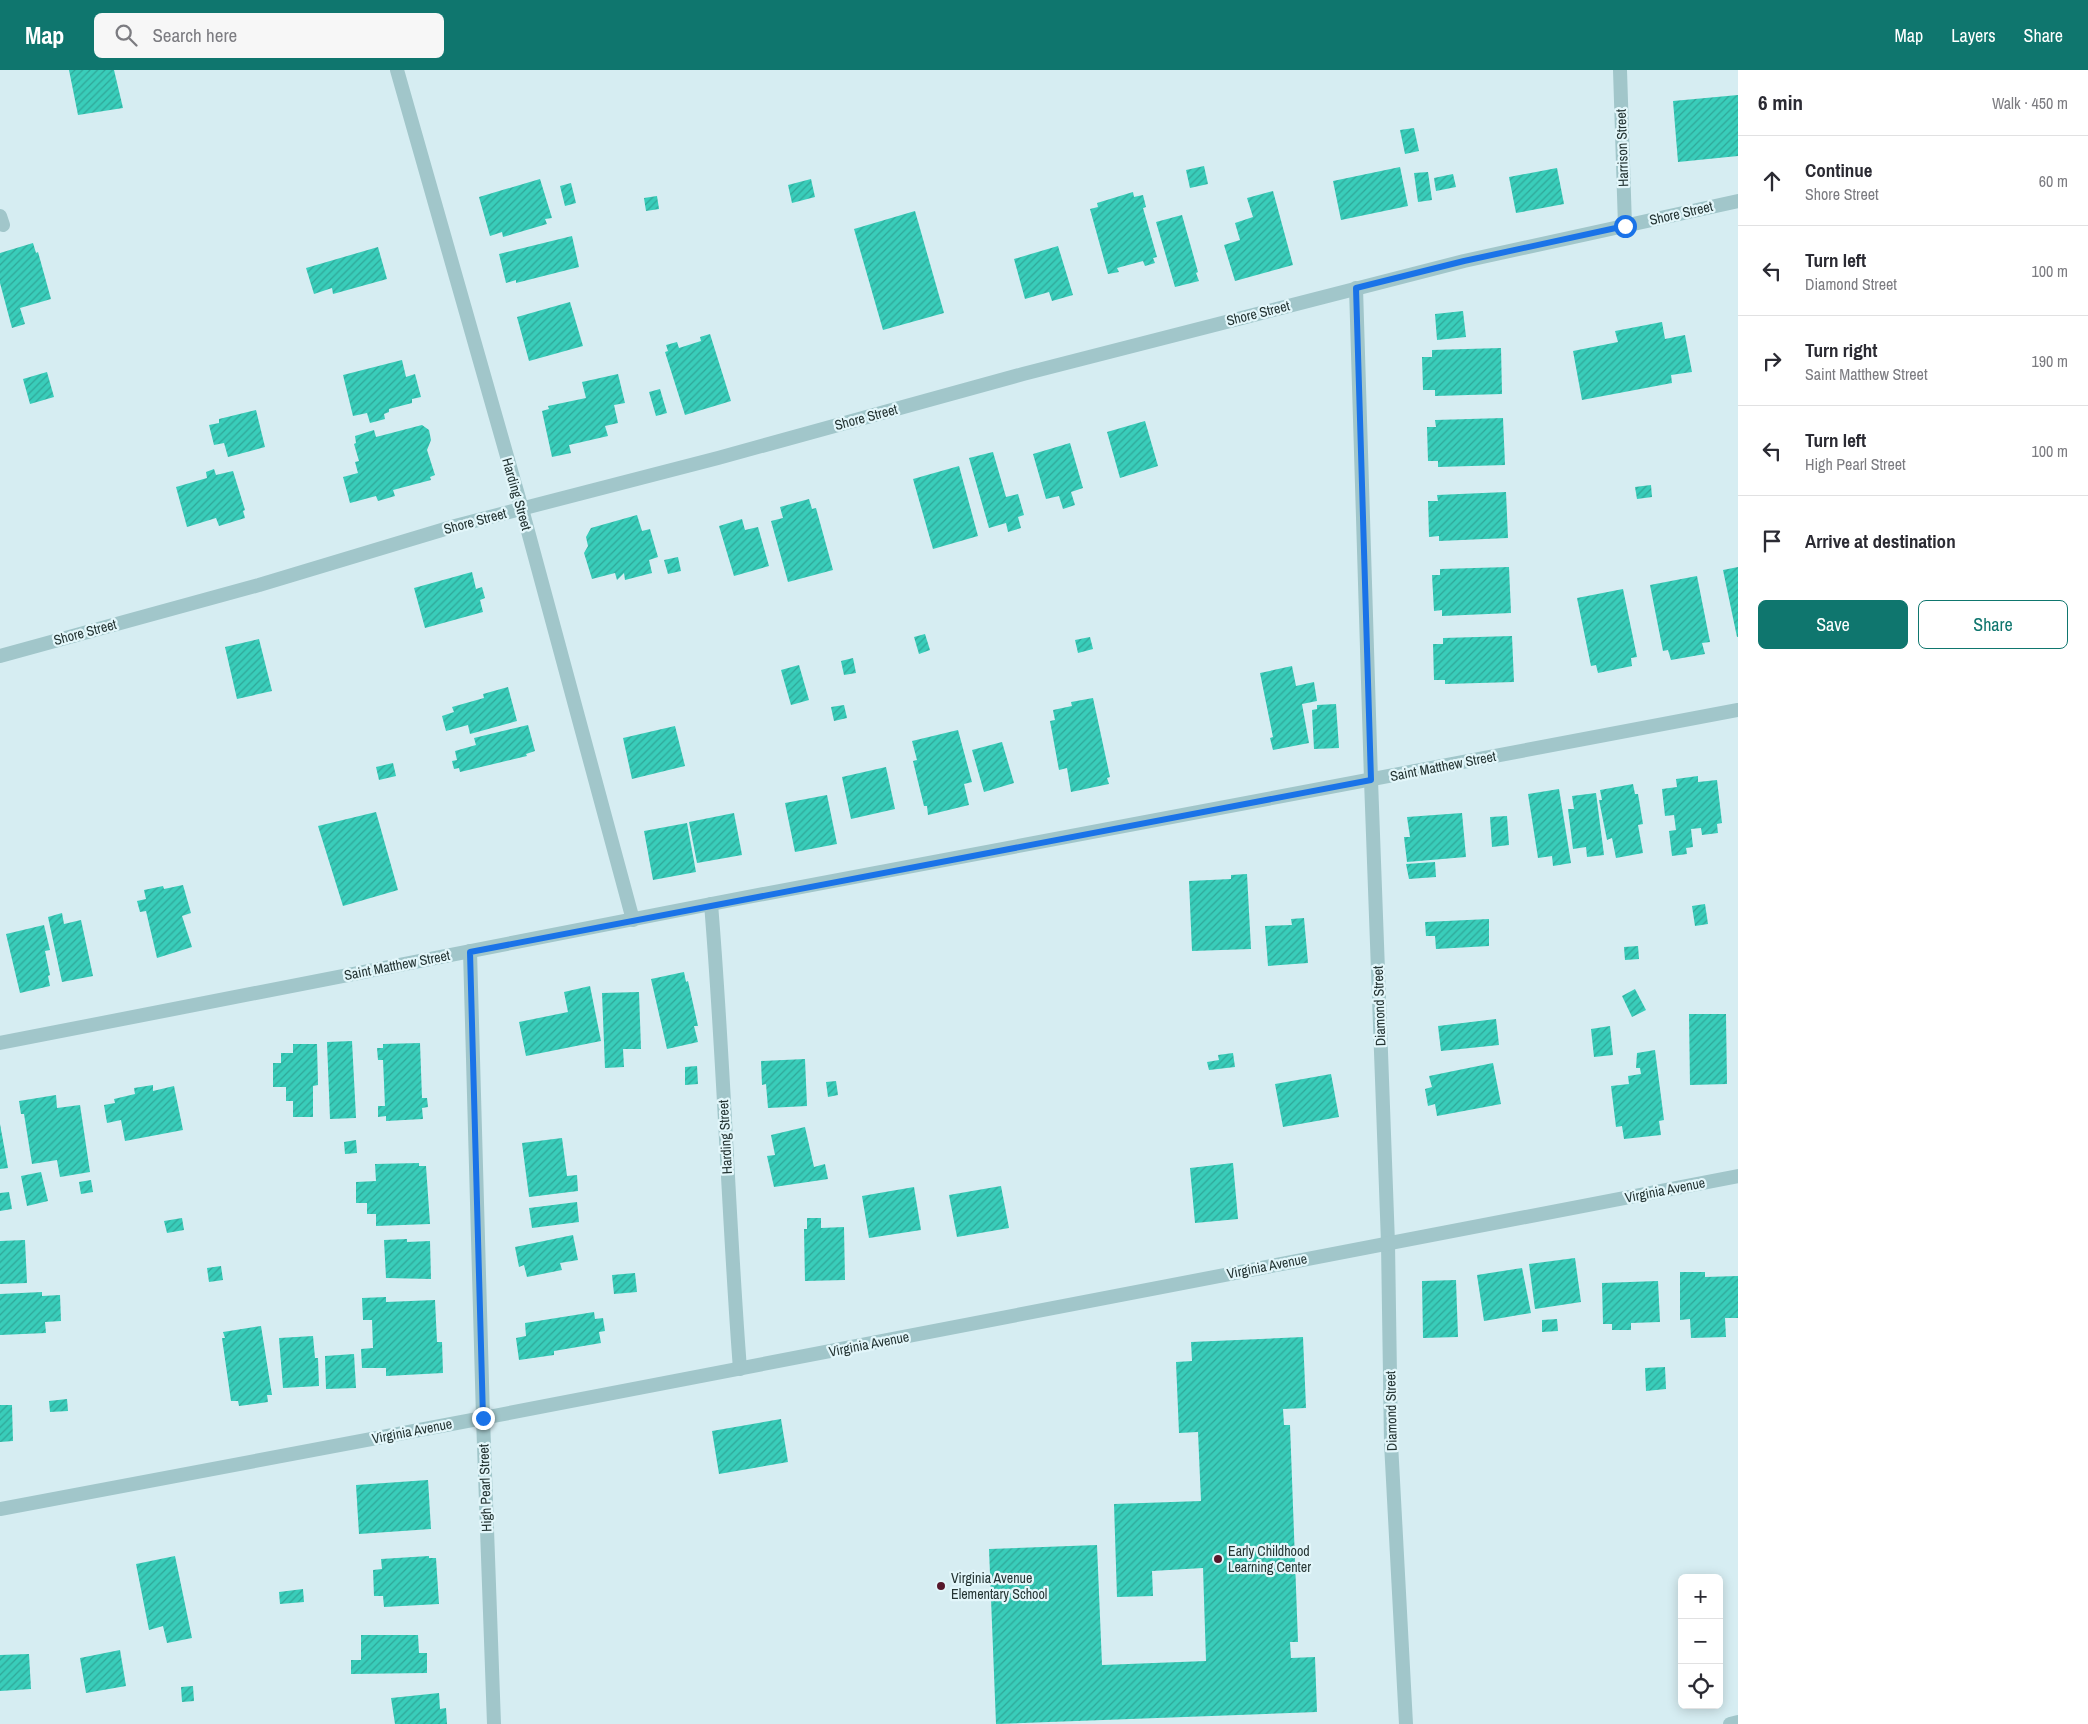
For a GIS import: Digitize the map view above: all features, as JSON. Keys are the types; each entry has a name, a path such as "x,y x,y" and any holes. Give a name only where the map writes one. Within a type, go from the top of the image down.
{"street":[{"name":"Harding Street","path":"397,70 522,509 633,920"},
{"name":"Harrison Street","path":"1620,70 1625,226"},
{"name":"Shore Street","path":"0,656 259,585 455,526 718,458 1023,374 1464,261 1738,201"},
{"name":"Diamond Street","path":"1356,288 1388,1243 1391,1443 1406,1724"},
{"name":"Saint Matthew Street","path":"0,1043 711,904 1738,710"},
{"name":"Harding Street","path":"711,904 719,1007 731,1251 740,1369"},
{"name":"High Pearl Street","path":"470,952 494,1724"},
{"name":"Virginia Avenue","path":"0,1509 740,1369 1738,1176"},
{"path":"1730,1724 1738,1722"}],"building":[{"path":"69,70 114,70 123,108 78,115"},
{"path":"1738,95 1738,156 1678,162 1673,101"},
{"path":"1414,128 1419,151 1405,154 1400,130"},
{"path":"1204,166 1208,184 1190,188 1186,170"},
{"path":"1400,167 1408,206 1341,220 1333,181"},
{"path":"1557,168 1564,204 1516,213 1509,177"},
{"path":"1428,172 1432,200 1418,202 1414,173"},
{"path":"1453,174 1456,187 1436,191 1434,178"},
{"path":"540,179 552,218 545,219 547,224 503,237 502,232 490,236 479,197"},
{"path":"811,179 815,197 792,203 788,185"},
{"path":"571,183 576,203 565,206 560,186"},
{"path":"1273,191 1293,265 1235,281 1224,245 1240,240 1235,223 1253,217 1247,198"},
{"path":"1133,192 1134,197 1143,195 1146,207 1143,208 1157,257 1153,258 1155,263 1145,266 1143,261 1117,268 1119,272 1108,274 1090,209 1098,207 1097,203"},
{"path":"657,196 659,209 646,211 644,198"},
{"path":"915,211 944,313 883,330 854,229"},
{"path":"1182,215 1199,281 1175,287 1156,222"},
{"path":"572,236 579,267 516,283 516,280 506,283 499,254"},
{"path":"33,243 36,253 38,252 51,299 20,308 25,324 12,328 0,283 0,253"},
{"path":"1058,246 1073,295 1052,301 1049,292 1025,299 1014,259"},
{"path":"378,247 387,279 333,294 332,288 314,294 306,268"},
{"path":"570,302 583,346 529,361 517,317"},
{"path":"1463,311 1466,337 1437,340 1435,314"},
{"path":"1662,322 1665,339 1685,335 1692,372 1671,375 1672,383 1582,400 1573,351 1618,342 1615,331"},
{"path":"710,334 731,401 685,415 665,352 668,351 666,345 677,342 679,348 701,341 700,337"},
{"path":"1501,348 1502,394 1435,396 1435,390 1423,390 1422,357 1432,357 1432,350"},
{"path":"402,360 406,377 415,374 421,397 412,399 412,403 389,409 389,412 384,414 385,419 370,423 367,413 353,416 343,375"},
{"path":"47,372 54,397 30,404 23,379"},
{"path":"618,374 625,403 614,405 618,423 605,426 608,436 569,445 571,453 552,457 542,411 549,409 548,406 586,398 582,382"},
{"path":"660,389 667,413 656,416 649,392"},
{"path":"256,410 265,447 228,457 224,443 214,445 209,425 219,423 219,419"},
{"path":"1503,418 1505,465 1438,467 1438,461 1428,461 1427,427 1436,427 1435,420"},
{"path":"1145,421 1158,466 1120,478 1107,432"},
{"path":"422,425 429,430 431,440 427,450 435,475 430,477 431,480 393,490 395,496 378,501 376,496 350,503 343,477 358,473 355,462 359,461 354,444 356,443 355,436 374,430 376,437"},
{"path":"1070,443 1083,488 1071,492 1075,505 1063,509 1059,496 1046,499 1033,454"},
{"path":"993,452 1006,497 1018,494 1024,515 1018,517 1021,528 1008,532 1006,523 989,528 969,458"},
{"path":"959,466 978,536 933,549 913,479"},
{"path":"214,469 216,475 233,471 245,510 243,511 245,518 219,526 216,518 187,527 176,487 207,478 206,472"},
{"path":"1651,485 1652,497 1637,499 1635,487"},
{"path":"1506,492 1508,538 1439,541 1439,536 1429,537 1428,501 1438,501 1437,495"},
{"path":"809,499 812,509 816,508 833,570 788,582 771,521 783,518 780,507"},
{"path":"637,515 642,531 650,529 658,557 649,560 652,573 625,580 624,573 617,580 615,573 592,579 584,553 588,546 586,537 591,528"},
{"path":"742,519 745,530 758,527 769,566 734,576 719,526"},
{"path":"678,557 681,571 668,574 664,560"},
{"path":"1509,567 1511,613 1442,616 1442,610 1434,611 1432,575 1440,575 1440,569"},
{"path":"1738,567 1738,637 1737,637 1723,570"},
{"path":"472,572 476,589 482,587 485,598 480,600 483,612 425,628 414,588"},
{"path":"1697,576 1710,642 1702,643 1705,654 1671,660 1668,650 1663,651 1650,585"},
{"path":"1623,589 1637,657 1631,658 1632,666 1598,673 1596,665 1591,666 1577,598"},
{"path":"925,634 930,650 919,654 914,637"},
{"path":"1512,636 1514,682 1445,684 1445,680 1434,680 1433,644 1443,644 1443,638"},
{"path":"1090,637 1093,649 1078,653 1075,640"},
{"path":"259,639 272,691 237,699 225,647"},
{"path":"853,658 856,673 844,675 841,661"},
{"path":"799,665 809,700 791,705 781,670"},
{"path":"1292,666 1296,686 1314,682 1317,701 1302,704 1309,743 1273,750 1270,738 1273,737 1260,673"},
{"path":"508,687 517,721 470,734 468,725 446,731 442,716 454,712 452,707 484,698 483,694"},
{"path":"1093,698 1110,777 1107,778 1109,784 1071,792 1067,768 1059,770 1050,721 1055,720 1053,710 1072,706 1071,702"},
{"path":"1336,704 1339,748 1314,749 1312,710 1317,709 1317,705"},
{"path":"844,705 847,718 834,721 831,707"},
{"path":"528,725 535,751 526,754 527,756 460,772 459,768 454,769 452,761 457,760 455,751 476,745 474,738"},
{"path":"675,726 685,766 632,779 623,738"},
{"path":"958,730 972,782 964,784 969,805 928,815 913,761 917,760 912,741"},
{"path":"1002,742 1014,783 984,792 972,750"},
{"path":"393,763 396,776 379,780 376,767"},
{"path":"886,767 895,809 851,819 842,777"},
{"path":"1698,776 1698,782 1717,780 1722,823 1717,824 1718,833 1702,835 1701,828 1691,829 1693,847 1686,848 1687,854 1672,856 1669,831 1676,830 1674,815 1665,816 1662,789 1677,787 1676,779"},
{"path":"1633,784 1635,794 1638,794 1643,824 1638,825 1643,853 1616,858 1612,838 1607,840 1599,800 1602,800 1600,790"},
{"path":"1559,789 1571,863 1553,866 1552,856 1538,858 1528,794"},
{"path":"1596,793 1604,855 1587,857 1586,847 1573,849 1568,809 1574,809 1572,796"},
{"path":"827,795 837,844 795,852 785,803"},
{"path":"376,812 398,890 343,906 318,826"},
{"path":"734,813 742,855 697,863 689,822"},
{"path":"1462,813 1466,857 1407,862 1404,837 1410,837 1407,817"},
{"path":"1507,816 1509,845 1492,847 1490,817"},
{"path":"687,823 696,872 653,880 644,831"},
{"path":"1435,862 1436,877 1409,879 1406,864"},
{"path":"1247,874 1251,949 1192,951 1189,881 1231,879 1231,875"},
{"path":"183,885 191,913 182,916 192,947 157,958 146,911 140,912 137,901 146,899 144,890 163,886 164,889"},
{"path":"1705,904 1708,924 1695,926 1692,906"},
{"path":"62,913 64,924 81,920 93,976 62,982 48,917"},
{"path":"1304,918 1308,963 1268,966 1265,926 1292,925 1291,919"},
{"path":"1489,919 1489,946 1436,949 1435,936 1426,936 1425,922"},
{"path":"44,925 50,950 45,951 50,975 48,976 50,986 20,993 6,934"},
{"path":"1638,946 1639,959 1625,960 1624,947"},
{"path":"684,972 686,982 688,981 698,1026 694,1026 698,1042 667,1049 651,979"},
{"path":"590,986 601,1041 526,1056 519,1022 568,1012 564,992"},
{"path":"1635,989 1646,1010 1632,1017 1622,996"},
{"path":"639,992 641,1049 623,1049 624,1067 605,1068 602,993"},
{"path":"1689,1014 1726,1014 1727,1084 1690,1085"},
{"path":"1496,1019 1499,1045 1441,1051 1438,1026"},
{"path":"1610,1026 1613,1055 1594,1057 1591,1029"},
{"path":"352,1041 356,1118 330,1119 327,1042"},
{"path":"420,1043 422,1098 427,1098 428,1107 422,1108 423,1119 386,1121 386,1116 378,1117 378,1106 385,1106 383,1060 378,1060 377,1048 383,1048 383,1044"},
{"path":"293,1044 317,1044 318,1085 313,1086 313,1117 293,1117 293,1101 286,1101 286,1087 273,1087 273,1063 281,1063 281,1053 293,1053"},
{"path":"1655,1050 1664,1120 1659,1121 1661,1135 1624,1139 1622,1126 1616,1127 1611,1086 1629,1084 1628,1076 1641,1074 1640,1068 1636,1068 1637,1053"},
{"path":"1233,1053 1235,1067 1209,1070 1207,1062 1219,1060 1218,1055"},
{"path":"805,1059 807,1106 768,1108 766,1084 762,1085 761,1061"},
{"path":"1493,1063 1501,1104 1437,1116 1435,1104 1428,1106 1425,1089 1432,1087 1429,1076"},
{"path":"697,1066 698,1084 685,1085 685,1067"},
{"path":"1331,1074 1339,1117 1283,1127 1275,1084"},
{"path":"836,1081 838,1095 828,1097 826,1082"},
{"path":"153,1085 153,1091 174,1086 183,1130 125,1141 121,1120 107,1123 104,1105 115,1103 114,1099 135,1094 134,1088"},
{"path":"56,1095 57,1108 80,1105 90,1172 60,1177 57,1160 32,1164 24,1114 21,1114 19,1101"},
{"path":"0,1124 8,1168 0,1169"},
{"path":"805,1127 814,1167 825,1164 828,1179 774,1187 767,1156 775,1155 771,1135"},
{"path":"562,1138 567,1176 577,1175 578,1191 529,1197 522,1143"},
{"path":"356,1140 357,1153 345,1154 344,1142"},
{"path":"419,1163 419,1166 426,1166 430,1224 376,1226 376,1214 367,1214 367,1203 356,1203 356,1182 376,1181 375,1164"},
{"path":"1233,1163 1238,1219 1195,1223 1190,1168"},
{"path":"41,1172 48,1201 27,1206 21,1176"},
{"path":"91,1180 93,1192 81,1194 79,1182"},
{"path":"1001,1186 1009,1228 957,1237 949,1195"},
{"path":"914,1187 921,1230 869,1238 862,1196"},
{"path":"9,1192 12,1209 0,1211 0,1193"},
{"path":"577,1202 579,1222 532,1228 529,1208"},
{"path":"182,1218 184,1230 167,1233 164,1221"},
{"path":"807,1218 821,1218 821,1228 844,1227 845,1280 805,1281 804,1229 807,1229"},
{"path":"573,1235 578,1260 560,1263 562,1270 527,1277 524,1265 519,1267 515,1247"},
{"path":"407,1239 407,1242 430,1241 431,1279 386,1278 384,1240"},
{"path":"25,1240 27,1283 0,1284 0,1241"},
{"path":"1575,1258 1581,1302 1535,1309 1529,1264"},
{"path":"221,1266 223,1280 209,1282 207,1268"},
{"path":"1522,1268 1531,1313 1484,1321 1477,1275"},
{"path":"1680,1272 1705,1272 1705,1277 1738,1276 1738,1318 1725,1318 1726,1337 1691,1338 1690,1319 1680,1320"},
{"path":"635,1273 637,1292 614,1294 612,1275"},
{"path":"1456,1280 1458,1337 1423,1338 1422,1281"},
{"path":"1658,1281 1660,1322 1631,1323 1631,1330 1612,1330 1612,1324 1603,1324 1602,1283"},
{"path":"42,1292 42,1296 60,1295 61,1321 45,1322 46,1333 0,1335 0,1294"},
{"path":"386,1297 386,1302 435,1300 437,1342 442,1342 443,1373 386,1376 386,1368 362,1368 361,1349 373,1348 372,1320 363,1320 362,1298"},
{"path":"594,1312 595,1319 603,1318 605,1331 599,1332 601,1343 554,1351 554,1355 519,1360 516,1338 526,1336 525,1323"},
{"path":"1557,1319 1558,1331 1542,1332 1542,1320"},
{"path":"261,1326 272,1395 267,1395 268,1402 239,1406 238,1401 231,1401 222,1338 225,1338 223,1332"},
{"path":"313,1336 315,1358 318,1358 319,1386 283,1388 279,1338"},
{"path":"1303,1337 1306,1408 1283,1409 1284,1425 1290,1425 1298,1642 1290,1642 1291,1658 1315,1657 1317,1712 996,1724 989,1549 1097,1545 1102,1665 1206,1661 1203,1568 1152,1571 1153,1596 1117,1597 1114,1504 1201,1501 1198,1432 1179,1433 1176,1362 1192,1361 1191,1342"},
{"path":"354,1354 356,1388 326,1389 325,1356"},
{"path":"1665,1367 1666,1389 1646,1391 1645,1368"},
{"path":"67,1399 68,1411 50,1412 49,1401"},
{"path":"0,1405 12,1405 13,1441 0,1442"},
{"path":"781,1419 788,1462 719,1474 712,1431"},
{"path":"428,1480 431,1529 359,1534 356,1485"},
{"path":"175,1556 192,1638 167,1643 163,1626 149,1630 136,1564"},
{"path":"429,1556 429,1558 436,1558 439,1604 384,1607 383,1596 374,1596 373,1570 382,1569 381,1559"},
{"path":"303,1589 304,1602 280,1604 279,1592"},
{"path":"361,1635 418,1635 419,1653 427,1653 427,1673 351,1674 351,1660 361,1660"},
{"path":"120,1650 126,1686 86,1693 80,1658"},
{"path":"29,1654 31,1689 0,1691 0,1655"},
{"path":"193,1686 194,1701 182,1702 181,1687"},
{"path":"439,1693 440,1709 446,1708 447,1724 395,1724 391,1698"}],"place":[{"name":"Early Childhood Learning Center","path":"1218,1559"},
{"name":"Virginia Avenue Elementary School","path":"941,1586"}],"route":[{"path":"483,1418 470,952 711,904 1371,780 1356,288 1464,261 1625,226"}]}
